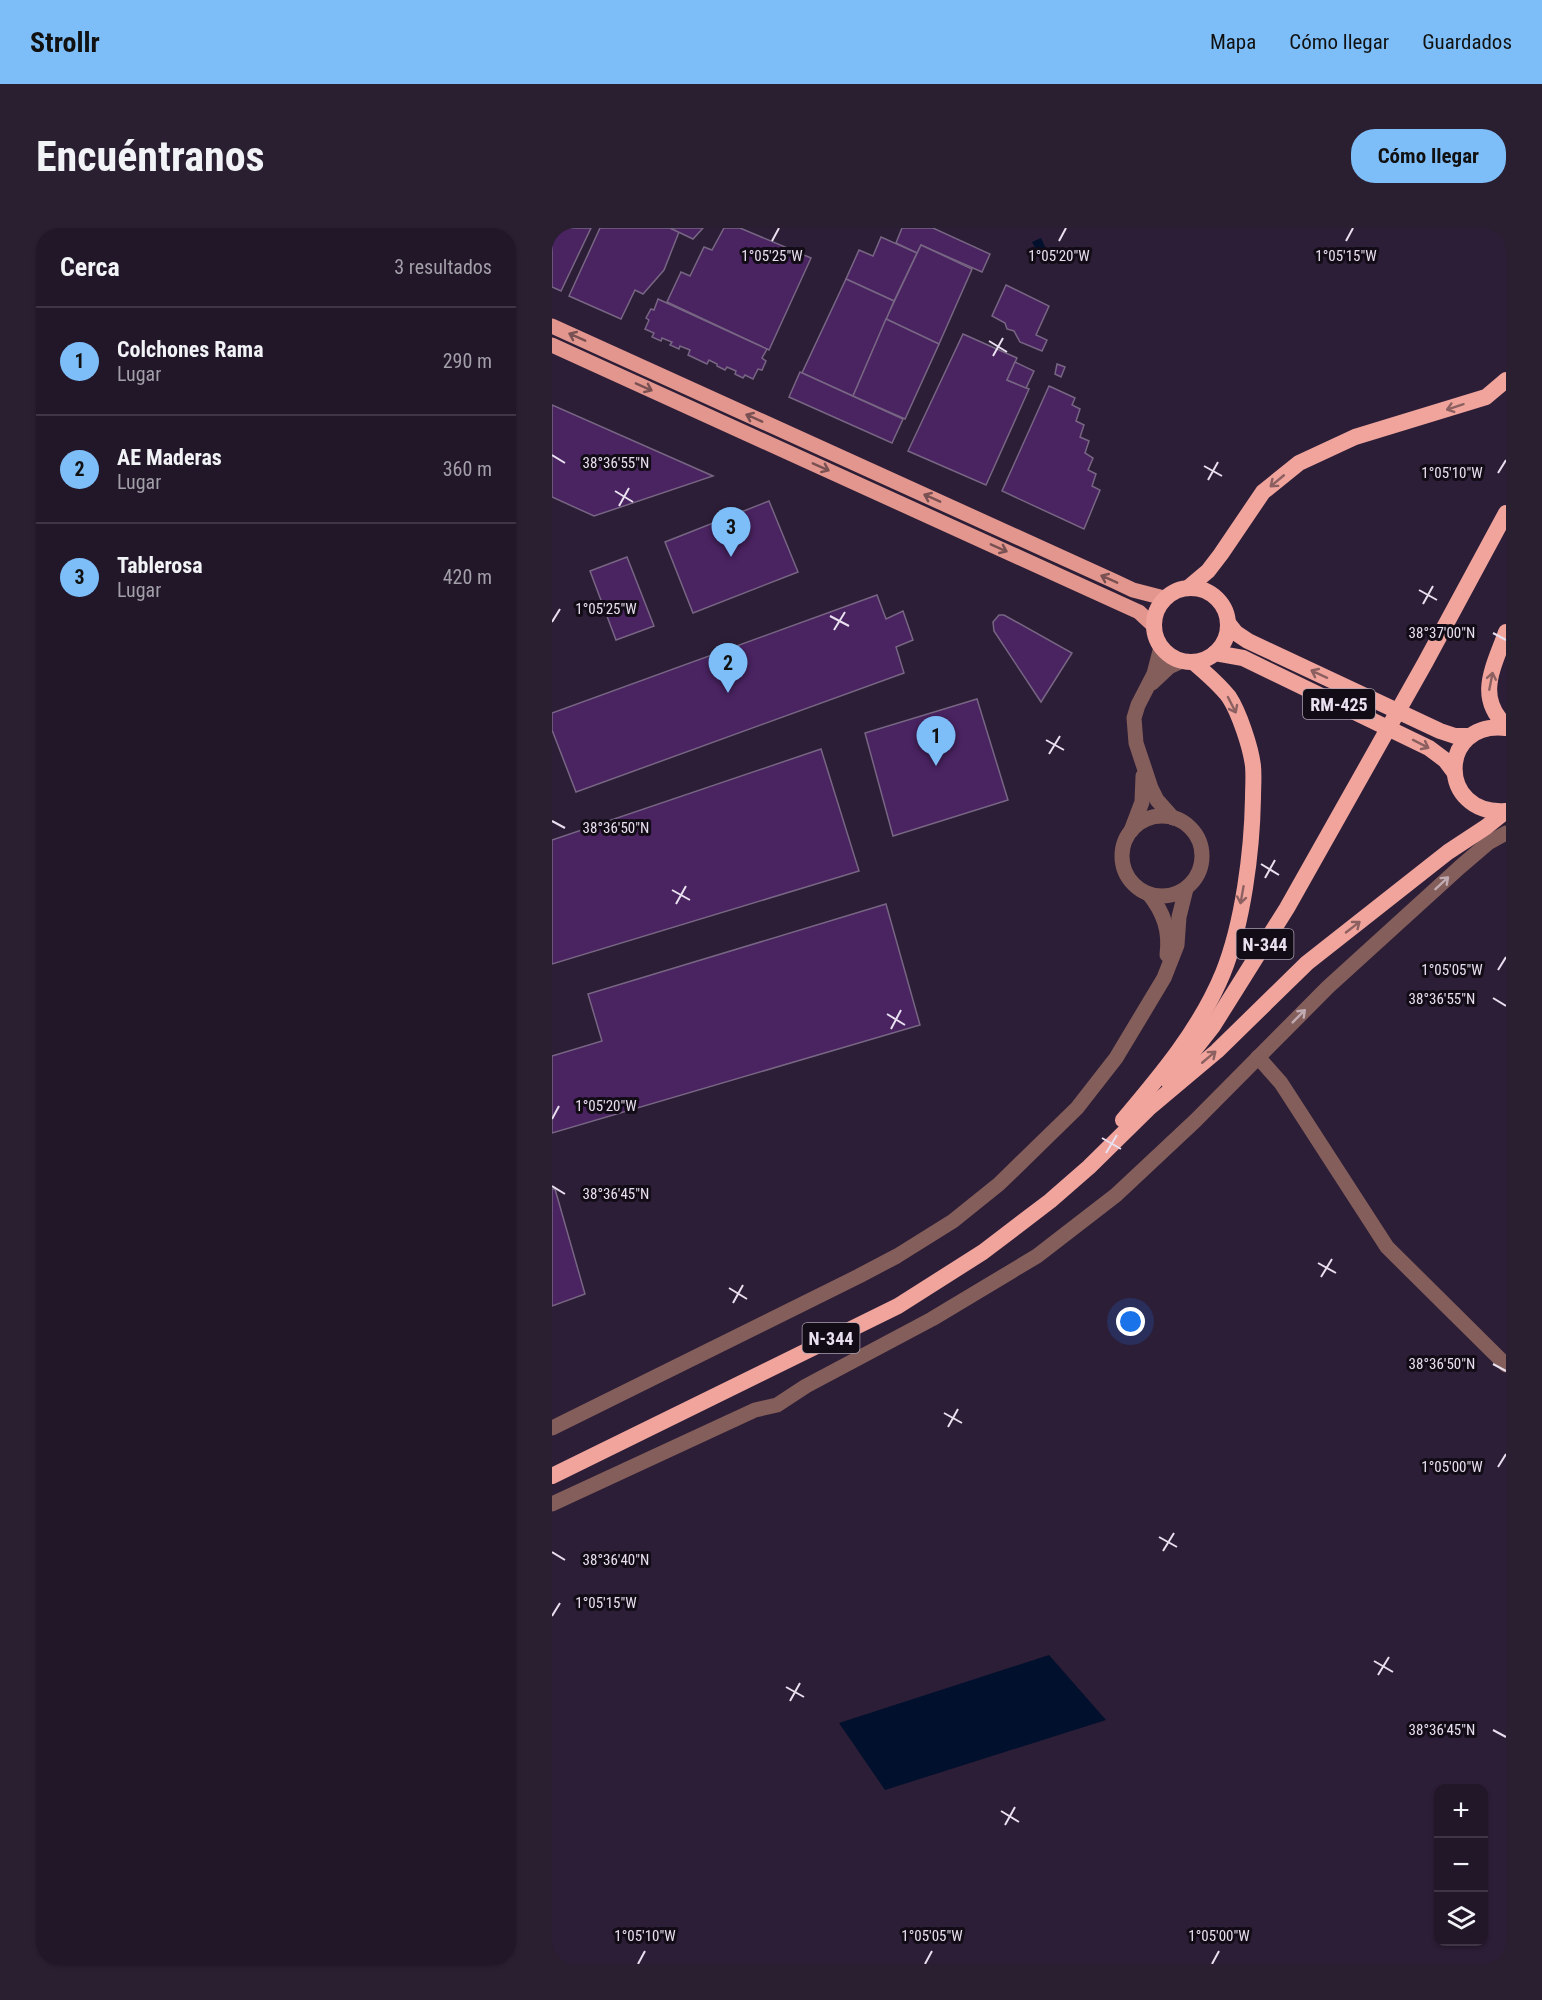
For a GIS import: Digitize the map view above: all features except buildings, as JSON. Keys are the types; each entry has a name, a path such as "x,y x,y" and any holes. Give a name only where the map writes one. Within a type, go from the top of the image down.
{"highway":[{"path":"1089,1167 1104,1144 1184,1046 1223,974 1236,935 1252,822 1253,766 1241,724 1229,698 1210,676 1188,661 1170,656 1161,647 1153,625 1158,606 1171,593 1189,587 1208,571 1263,492 1299,463 1355,437 1486,397 1506,380"},
{"name":"N-344","path":"552,1476 898,1306 983,1252 1050,1201 1089,1167 1148,1109 1213,1026 1287,908 1425,663 1506,513"},
{"path":"1188,661 1205,659 1215,653 1227,634 1228,623 1226,611 1220,601 1211,593 1189,587"},
{"name":"RM-425","path":"1228,623 1236,633 1248,641 1440,730 1455,736 1469,736"},
{"path":"1506,632 1490,677 1489,692 1490,706 1496,717 1506,727"},
{"name":"RM-425","path":"1215,653 1243,658 1429,748 1445,760 1454,772"},
{"path":"1506,727 1494,726 1481,729 1469,736 1458,752 1454,772 1462,795 1471,803 1494,812 1506,811"},
{"path":"1148,1109 1216,1051 1307,963 1448,852 1506,811"}],"main road":[{"path":"552,326 1123,586 1164,598"},
{"path":"552,345 1139,612 1153,625"}],"street":[{"path":"1161,647 1154,674 1134,718 1136,743 1143,770 1157,800 1173,818"},
{"path":"1146,690 1169,667 1188,661"},
{"path":"1143,770 1142,802 1123,849 1122,859 1131,882 1149,894 1165,919 1169,940 1164,978"},
{"path":"552,1428 897,1256 953,1221 999,1184 1077,1108 1116,1058 1164,978 1177,945 1179,917 1186,889 1198,875 1203,856 1194,832 1185,823 1173,818 1162,816 1150,818 1131,831"},
{"path":"552,1504 755,1410 777,1405 806,1386 932,1319 1037,1256 1116,1195 1195,1121 1328,987 1460,867 1488,843 1506,833"},
{"path":"1149,894 1168,896 1186,889"},
{"path":"1258,1057 1281,1083 1387,1247 1506,1365"}],"water":[{"path":"1041,238 1048,253 1040,257 1032,242"},
{"path":"1049,1655 1106,1720 885,1790 839,1723"}],"place":[{"name":"Tablerosa","path":"731,557"},
{"name":"AE Maderas","path":"728,693"},
{"name":"Colchones Rama","path":"936,766"}]}
